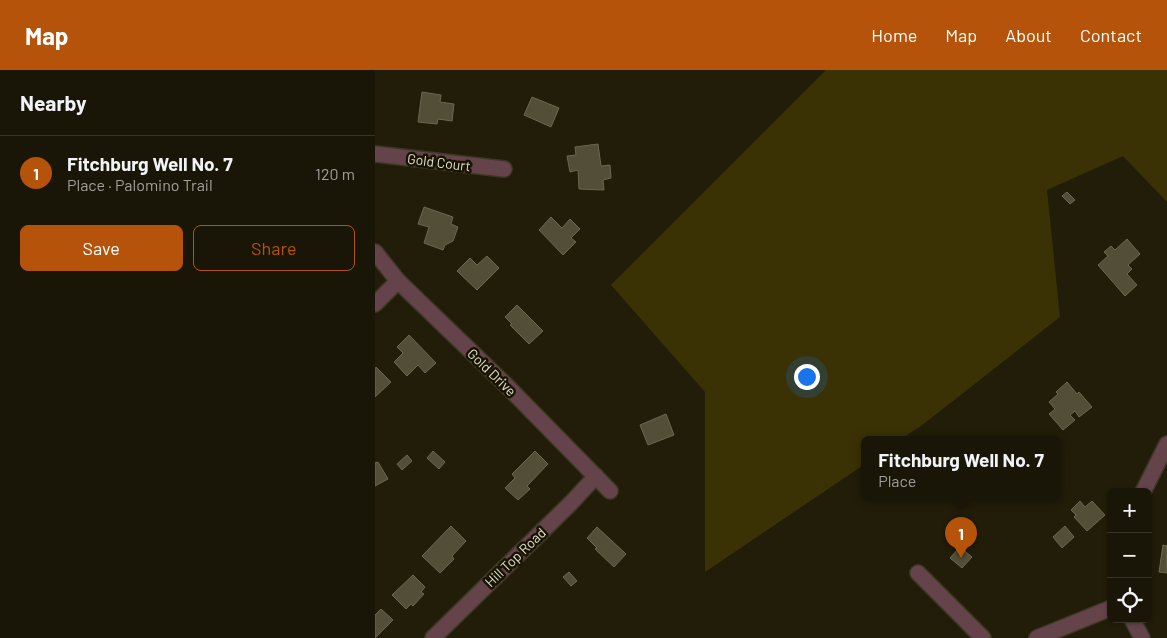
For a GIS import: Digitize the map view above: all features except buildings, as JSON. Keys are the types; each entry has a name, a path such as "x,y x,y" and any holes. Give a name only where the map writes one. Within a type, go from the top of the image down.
{"street":[{"name":"Gold Court","path":"375,154 504,170"},
{"name":"Gold Drive","path":"375,252 398,282 508,387 610,491"},
{"path":"375,304 398,282"},
{"path":"1145,488 1167,444"},
{"name":"Hill Top Road","path":"433,638 571,503 596,476"},
{"path":"918,573 983,638"},
{"path":"1037,638 1107,610"},
{"path":"1134,623 1142,638"}],"shaded area":[{"path":"826,70 1167,70 1167,202 1123,156 1047,190 1060,317 906,436 861,436 861,467 705,572 705,392 611,285"}],"place":[{"name":"Fitchburg Well No. 7","path":"961,558"}]}
